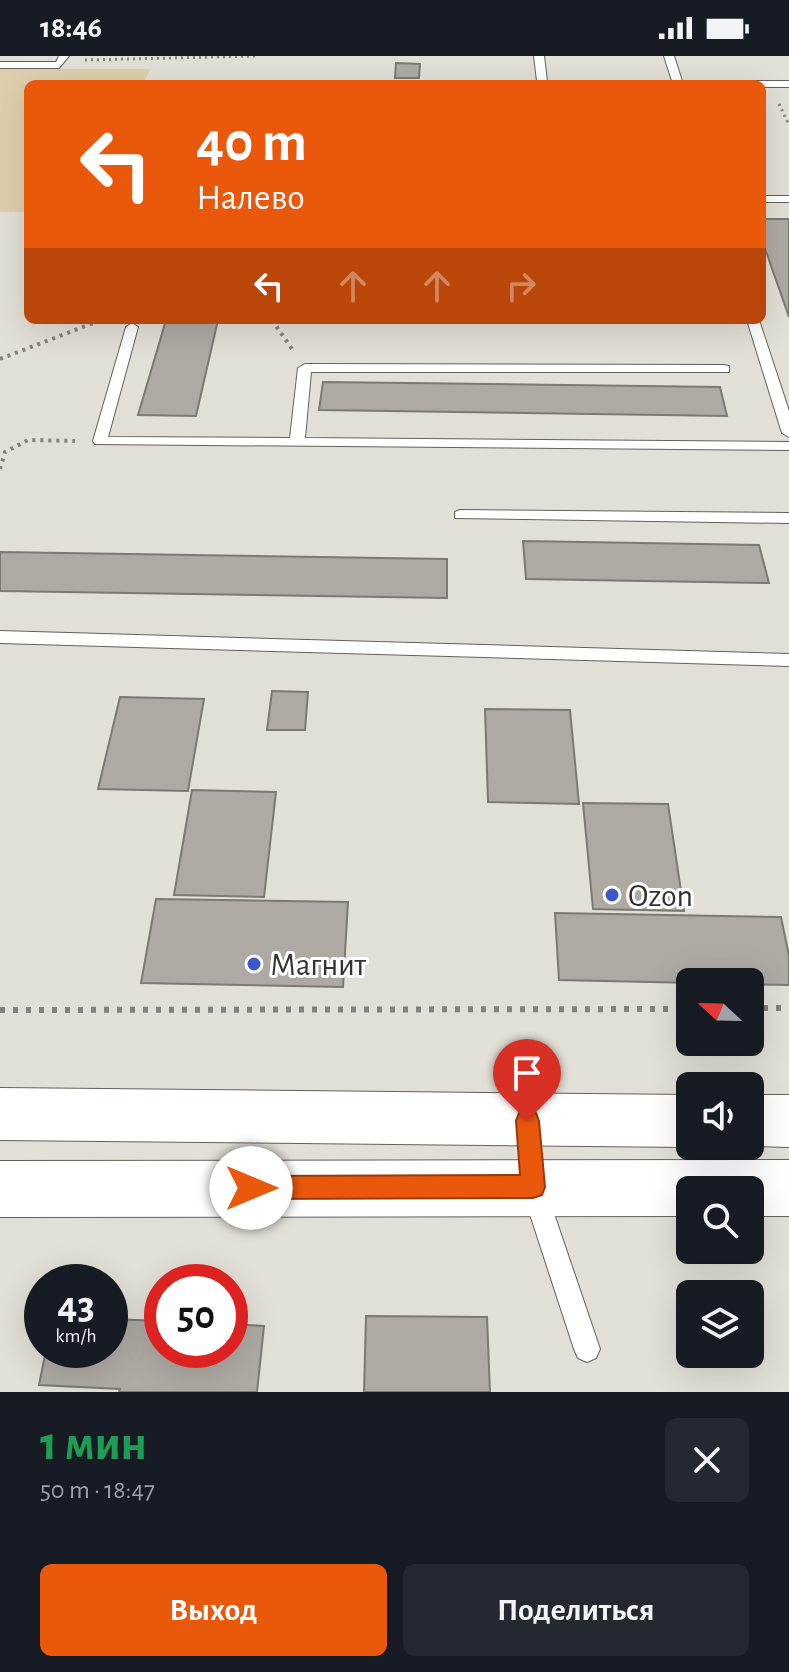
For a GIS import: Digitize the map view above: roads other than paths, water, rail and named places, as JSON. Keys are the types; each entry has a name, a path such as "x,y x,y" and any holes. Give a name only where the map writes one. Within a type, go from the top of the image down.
{"main road":[{"path":"527,1121 533,1187"},
{"path":"3,1125 676,1121"},
{"path":"764,1121 789,1121"},
{"path":"0,1189 789,1188"}],"lane":[{"path":"539,56 542,80"},
{"path":"669,56 677,80"},
{"path":"0,65 59,65 63,58"},
{"path":"766,84 789,84"},
{"path":"766,199 789,199"},
{"path":"754,324 789,433"},
{"path":"132,327 100,441 789,446"},
{"path":"297,443 305,368 724,369"},
{"path":"460,515 789,518"},
{"path":"0,637 789,660"},
{"path":"533,1187 587,1349"}],"place":[{"name":"Ozon","path":"612,895"},
{"name":"Магнит","path":"254,964"}]}
